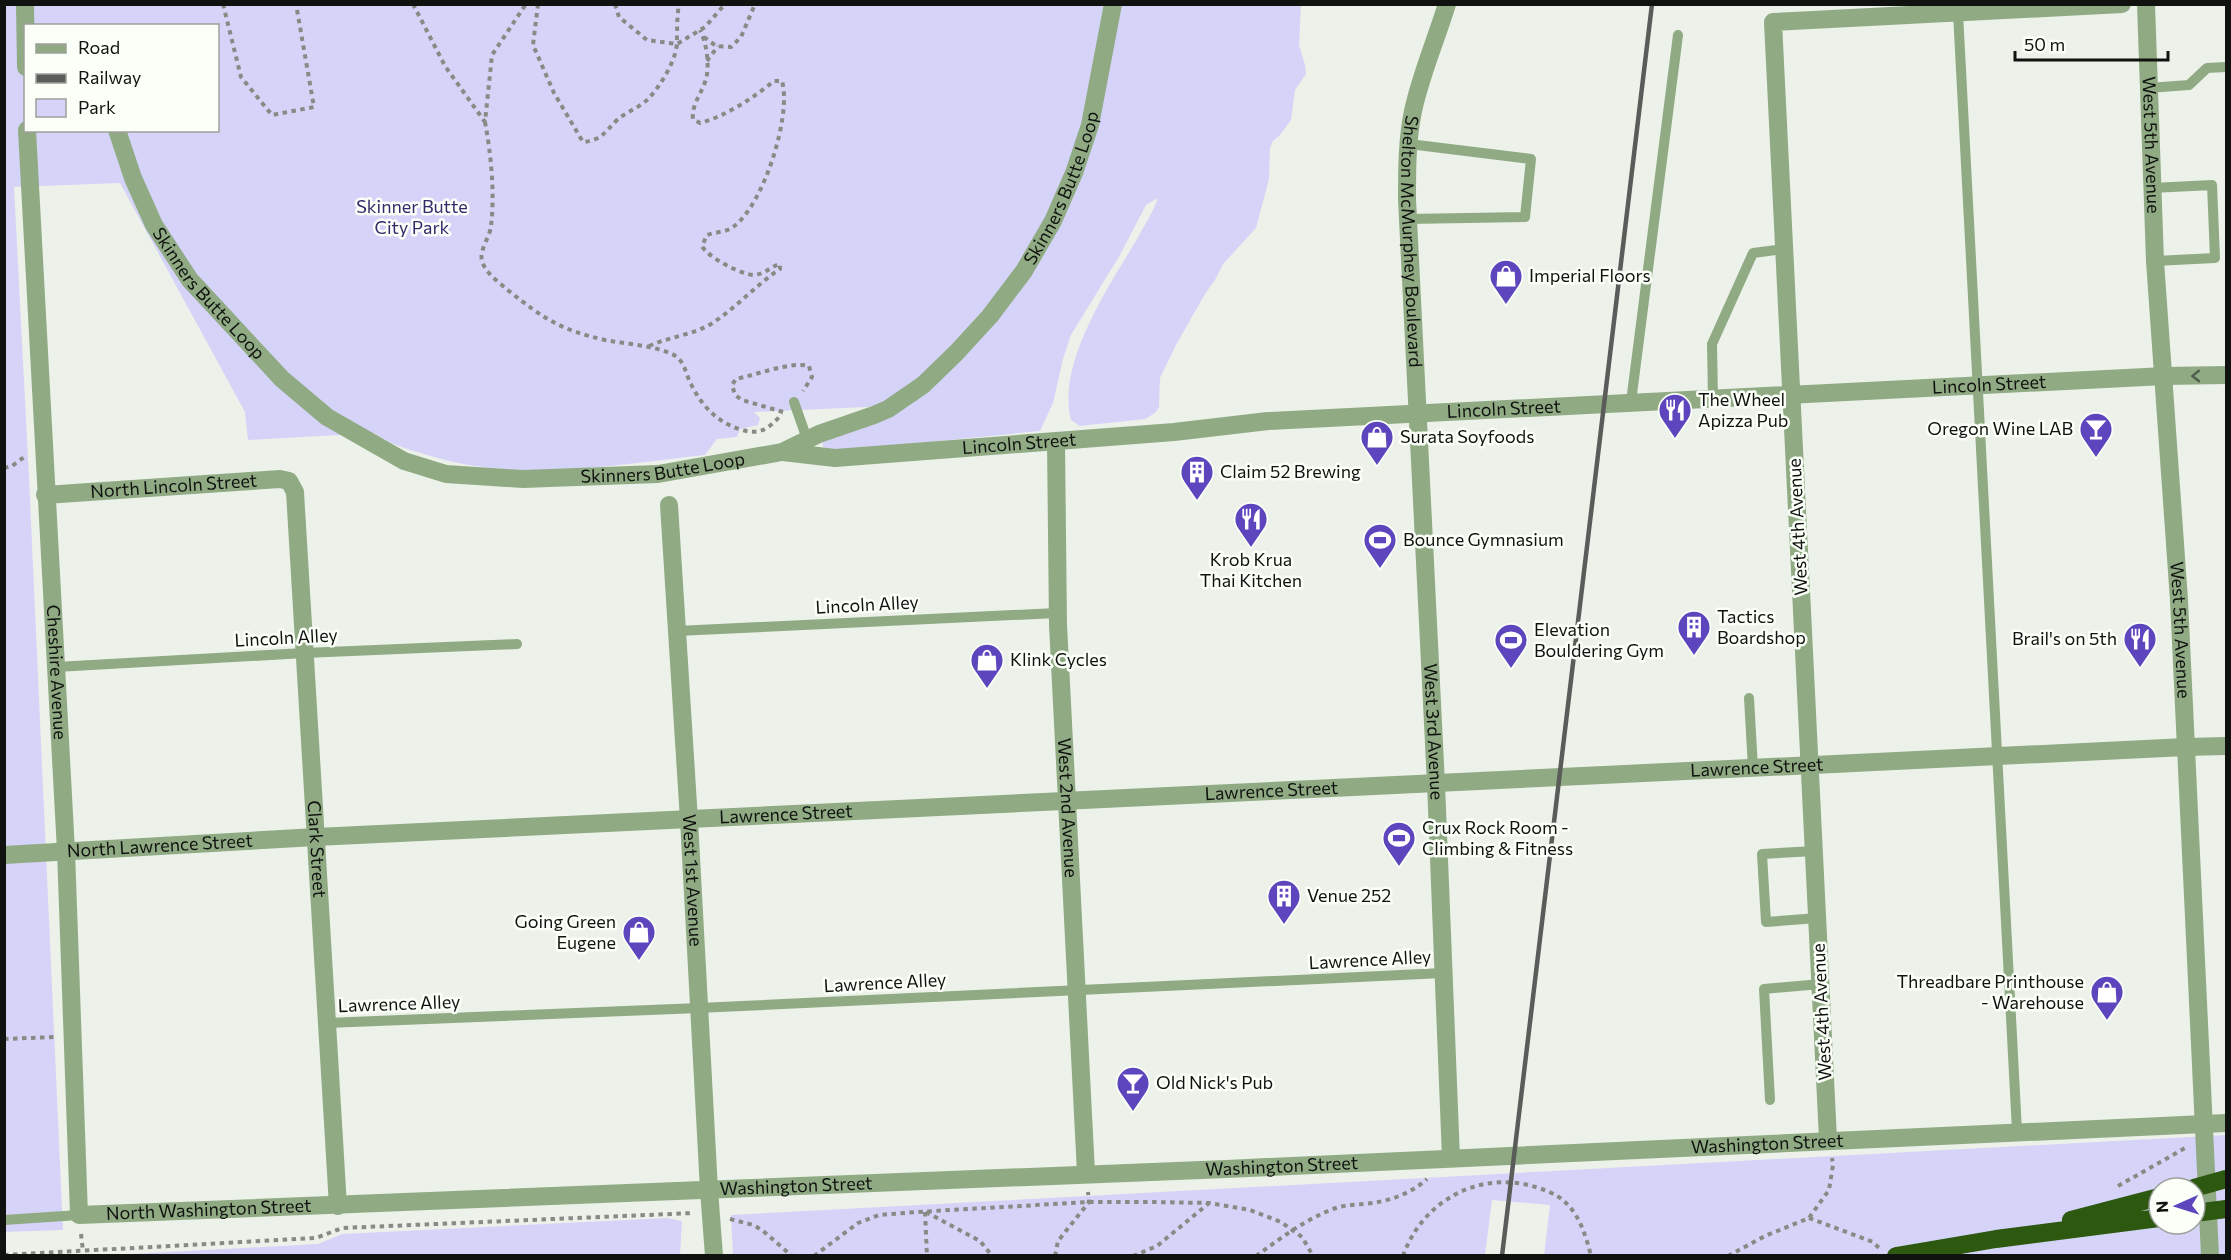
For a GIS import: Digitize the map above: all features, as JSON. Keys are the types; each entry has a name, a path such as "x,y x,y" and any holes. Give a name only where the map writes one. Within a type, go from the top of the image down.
{"highway":[{"path":"2207,1184 2226,1179"},
{"path":"1996,1239 2147,1200"},
{"path":"2207,1211 2226,1209"},
{"path":"1896,1256 1996,1239 2147,1220"}],"street":[{"path":"25,4 25,24"},
{"name":"Skinners Butte Loop","path":"118,132 133,178 154,225 190,280 282,379 327,417 404,461 446,474 523,479 658,474 782,452 807,439 874,416 923,385 990,316 1024,271 1053,221 1074,173 1090,125 1113,4"},
{"name":"Shelton McMurphey Boulevard","path":"1418,412 1408,219 1409,144 1413,111 1447,4"},
{"path":"1958,13 2122,4"},
{"name":"West 5th Avenue","path":"2146,4 2155,261 2179,600 2210,1256"},
{"name":"West 4th Avenue","path":"1828,1140 1773,22 1958,13"},
{"name":"Cheshire Avenue","path":"27,132 42,448 66,851 79,1215"},
{"name":"Lincoln Street","path":"782,452 835,458 1174,432 1268,421 1418,412 1976,384 2226,375"},
{"name":"West 3rd Avenue","path":"1418,412 1451,1158"},
{"name":"West 2nd Avenue","path":"1056,442 1057,613 1086,1173"},
{"name":"North Lincoln Street","path":"45,495 280,479 289,481 295,492"},
{"name":"Clark Street","path":"295,492 338,1206"},
{"name":"West 1st Avenue","path":"669,505 714,1256"},
{"name":"Lawrence Street","path":"316,837 2226,746"},
{"name":"North Lawrence Street","path":"4,855 316,837"},
{"name":"Washington Street","path":"338,1206 2226,1123"},
{"name":"North Washington Street","path":"79,1215 338,1206"}],"lane":[{"path":"1958,13 2017,1131"},
{"path":"1630,402 1678,35"},
{"path":"2148,88 2189,86 2207,68 2226,67"},
{"path":"1408,219 1525,217 1531,159 1409,144"},
{"path":"2152,188 2212,185 2215,258 2155,261"},
{"path":"1713,398 1712,344 1754,253 1784,249"},
{"path":"795,402 807,439"},
{"name":"Lincoln Alley","path":"678,631 1057,613"},
{"name":"Lincoln Alley","path":"56,667 517,644"},
{"path":"1749,698 1753,768"},
{"path":"1815,851 1762,854 1766,922 1818,918"},
{"name":"Lawrence Alley","path":"327,1023 1443,973"},
{"path":"1770,1100 1764,989 1821,984"},
{"path":"4,1220 79,1215"}],"path":[{"path":"223,4 242,77 272,114 314,107 296,4"},
{"path":"413,4 445,66 485,122"},
{"path":"526,4 492,55 485,122 490,153 491,227 482,253 482,261 490,275 545,319 568,330 606,340 649,347 674,355 679,359 703,404 721,422 743,431 756,432 768,429"},
{"path":"538,4 533,45 554,93 583,142 592,141 606,134 618,119 647,100 665,77 677,44 676,26 679,4"},
{"path":"615,4 619,17 647,40 677,44 712,21 725,4"},
{"path":"700,30 704,36 718,46 731,47 735,45 749,22 755,4"},
{"path":"649,347 663,339 710,324 781,266 777,264 765,273 752,275 736,271 721,260 709,256 702,246 707,235 731,229 742,219 755,200 768,176 781,125 784,99 782,81 774,81 751,99 710,120 700,123 693,119 692,112 707,74 704,36"},
{"path":"707,62 718,46"},
{"path":"784,413 742,400 735,395 732,385 736,380 791,364 809,366 812,377 795,402"},
{"path":"4,468 12,466 24,456 42,448"},
{"path":"4,1039 73,1036"},
{"path":"1728,1256 1765,1236 1809,1218 1829,1190 1833,1165 1828,1140"},
{"path":"1256,1256 1292,1230 1338,1207 1373,1203 1413,1191 1430,1176"},
{"path":"1402,1256 1419,1224 1444,1201 1457,1192 1471,1187 1502,1182 1517,1182 1539,1188 1564,1200 1580,1221 1591,1256"},
{"path":"814,1256 858,1223 879,1215 1089,1202 1209,1203 1250,1210 1281,1222 1302,1237 1313,1256"},
{"path":"1054,1256 1058,1241 1089,1202"},
{"path":"1133,1256 1157,1246 1209,1203"},
{"path":"925,1211 927,1256"},
{"path":"925,1211 980,1241 992,1256"},
{"path":"4,1256 316,1238 342,1228 712,1212 762,1230 792,1256"},
{"path":"1809,1218 1873,1242 1887,1256"}],"green space":[{"name":"Skinner Butte City Park","path":"4,5 1301,5 1299,45 1306,74 1295,90 1291,120 1273,141 1270,148 1269,179 1256,228 1223,264 1205,294 1160,378 1159,407 1155,413 1145,419 1080,426 1071,420 1068,398 1071,375 1088,326 1158,198 1146,205 1120,255 1071,335 1053,403 1040,431 858,449 824,449 822,442 888,418 910,405 754,412 760,418 758,425 740,429 737,437 717,439 705,455 599,467 528,470 458,463 404,448 374,433 248,440 245,412 120,183 14,187 63,1230 5,1232"},
{"path":"2226,1135 2226,1255 1544,1255 1550,1205 1492,1200 1485,1255 733,1256 731,1215"},
{"path":"667,1218 682,1221 680,1255 112,1255 318,1244 342,1234"}],"railway":[{"path":"1502,1256 1652,4"}],"place":[{"name":"Imperial Floors","path":"1506,305"},
{"name":"The Wheel Apizza Pub","path":"1675,439"},
{"name":"Oregon Wine LAB","path":"2096,458"},
{"name":"Surata Soyfoods","path":"1377,466"},
{"name":"Claim 52 Brewing","path":"1197,501"},
{"name":"Krob Krua Thai Kitchen","path":"1251,548"},
{"name":"Bounce Gymnasium","path":"1380,569"},
{"name":"Tactics Boardshop","path":"1694,656"},
{"name":"Brail's on 5th","path":"2140,668"},
{"name":"Elevation Bouldering Gym","path":"1511,669"},
{"name":"Klink Cycles","path":"987,689"},
{"name":"Crux Rock Room - Climbing & Fitness","path":"1399,867"},
{"name":"Venue 252","path":"1284,925"},
{"name":"Going Green Eugene","path":"639,961"},
{"name":"Threadbare Printhouse - Warehouse","path":"2107,1021"},
{"name":"Old Nick's Pub","path":"1133,1112"}]}
